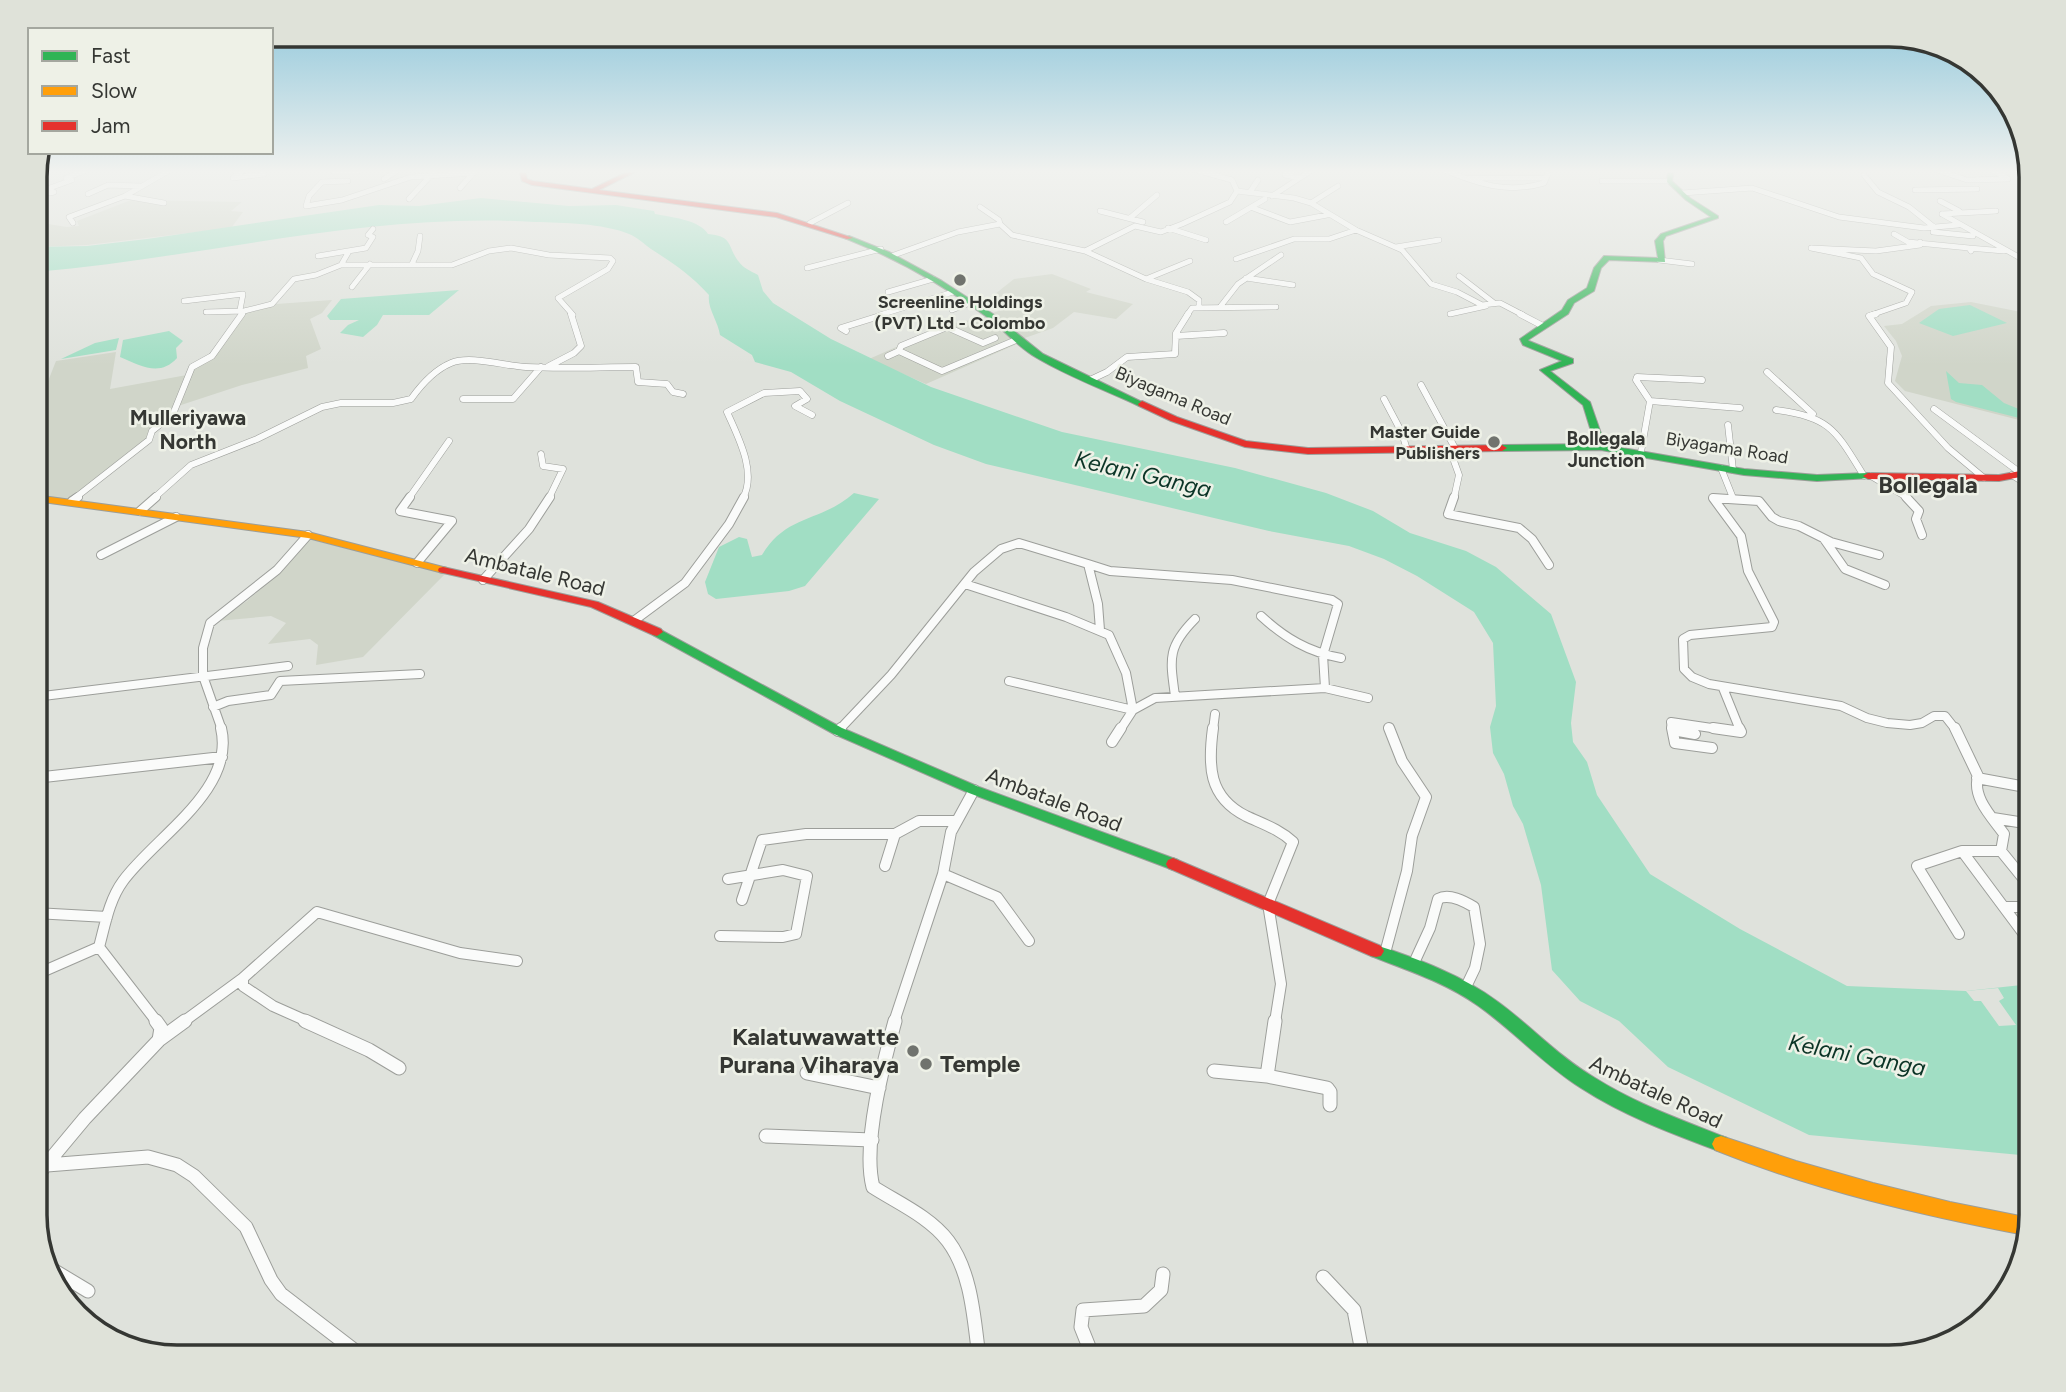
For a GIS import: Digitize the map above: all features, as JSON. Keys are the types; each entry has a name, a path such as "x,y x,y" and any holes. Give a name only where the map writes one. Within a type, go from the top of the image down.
{"main road":[{"name":"Biyagama Road","path":"843,235 894,255 1005,327 1016,340 1041,357 1185,423 1245,444 1308,451 1601,447 1727,469 1817,478 1984,478 2019,474"},
{"path":"1601,447 1587,404 1544,370 1570,361 1524,341 1526,336 1566,312 1572,302 1591,289 1592,276 1604,258 1612,256 1662,260 1659,241 1663,235"},
{"name":"Ambatale Road","path":"48,499 308,535 483,580 574,598 635,620 838,731 974,790 1172,864 1465,989 1494,1008 1573,1074 1656,1118 1843,1186 2018,1224"}],"street":[{"path":"318,256 366,248 373,237 368,235"},
{"path":"894,255 950,235"},
{"path":"1012,235 1085,251 1146,279 1193,295 1199,300 1199,306"},
{"path":"1085,251 1120,235"},
{"path":"1190,235 1206,240"},
{"path":"1236,259 1294,239 1329,239 1341,235"},
{"path":"1368,235 1396,247 1431,284 1457,292 1486,306"},
{"path":"1895,235 1901,240 1970,251 2007,251"},
{"path":"1977,235 2019,258"},
{"path":"412,264 421,236"},
{"path":"1396,247 1439,240"},
{"path":"1920,243 1876,251 1811,248 1861,258 1873,274 1912,292 1906,303 1869,316 1891,347 1888,383 1948,448 1984,478"},
{"path":"206,312 242,311 272,304 294,279 327,272 341,265 459,265 489,251 511,248 549,255 610,258 613,261 608,269 557,300 573,315 581,346 574,353 543,367 513,398 463,399"},
{"path":"807,268 881,249"},
{"path":"341,265 348,253"},
{"path":"1220,307 1246,278 1281,255"},
{"path":"1659,260 1692,264"},
{"path":"1146,279 1190,261"},
{"path":"352,287 370,264"},
{"path":"1459,276 1494,303"},
{"path":"1246,278 1293,285"},
{"path":"888,292 933,279"},
{"path":"846,331 841,328 953,292"},
{"path":"72,501 149,440 152,431 173,414 192,367 212,356 242,311 244,300 243,294 184,301"},
{"path":"952,310 970,303"},
{"path":"1450,314 1500,303 1543,326"},
{"path":"1090,380 1107,372 1127,357 1175,354 1176,336 1187,311 1199,306 1276,307"},
{"path":"881,307 890,312"},
{"path":"900,351 901,346 947,327 983,343 995,338"},
{"path":"958,332 968,328"},
{"path":"1176,336 1224,333"},
{"path":"888,356 900,351 942,371 1016,340"},
{"path":"140,511 191,465 257,439 322,407 411,399 419,385 452,362 488,360 497,365 636,367 638,382 667,384 668,389 675,394 683,394"},
{"path":"1768,372 1816,417 1834,429 1868,476 1898,489 1914,504 1919,511 1916,519 1922,536"},
{"path":"1641,452 1650,401 1636,380 1637,377 1702,380"},
{"path":"1421,385 1460,468 1460,478 1448,514 1519,528 1532,538 1549,565"},
{"path":"635,620 685,583 729,524 748,489 745,453 727,412 764,393 800,391 807,399 795,406 812,415"},
{"path":"1384,399 1402,433 1407,450"},
{"path":"1650,401 1740,408"},
{"path":"1934,409 2019,472"},
{"path":"1776,411 1816,417"},
{"path":"1728,425 1727,469 1733,498"},
{"path":"417,563 439,541 452,521 400,511 449,441"},
{"path":"483,580 532,527 553,494 564,469 543,466 541,454"},
{"path":"1879,555 1824,539 1799,526 1772,517 1762,503 1733,498 1712,499 1741,536 1748,571 1774,622 1772,627 1690,635 1683,639 1680,661 1689,677 1723,688 1841,706 1867,718 1887,723 1910,725 1922,723 1934,716 1945,716 1953,724 1972,760 1977,778 1976,790 2004,834 2001,851 2019,873"},
{"path":"101,555 176,517"},
{"path":"99,947 107,917 121,883 171,833 203,793 222,757 225,732 205,690 203,679 206,634 210,624 277,570 308,535"},
{"path":"1824,539 1845,569 1885,585"},
{"path":"838,731 891,675 965,584 990,558 1011,544 1028,544 1110,571 1232,580 1332,600 1338,604 1323,656 1325,688"},
{"path":"1088,564 1098,604 1100,629"},
{"path":"965,584 1100,629 1114,642 1127,677 1133,710"},
{"path":"1261,616 1289,642 1323,656 1341,658"},
{"path":"1175,696 1169,651 1175,638 1195,619"},
{"path":"48,696 203,679 288,666"},
{"path":"214,707 228,701 271,695 280,681 419,674"},
{"path":"1009,681 1133,710"},
{"path":"1112,742 1133,710 1155,698 1325,688 1368,698"},
{"path":"1713,748 1675,743 1671,722 1741,732 1723,688"},
{"path":"1215,713 1208,771 1216,792 1232,810 1284,833 1293,842 1268,904 1280,984 1267,1076"},
{"path":"1385,953 1407,872 1412,836 1426,797 1402,761 1390,728"},
{"path":"1673,730 1695,734"},
{"path":"48,777 222,757"},
{"path":"1977,778 2019,786"},
{"path":"974,790 945,851 943,874 903,990 879,1088 872,1140 870,1184 939,1232 958,1257 976,1345"},
{"path":"1993,818 2019,822"},
{"path":"742,900 762,840 806,834 895,834 919,821 957,821"},
{"path":"885,866 895,834"},
{"path":"1959,934 1917,866 1962,851 2001,851"},
{"path":"1962,851 2019,927"},
{"path":"720,936 783,937 796,934 807,876 783,870 728,879"},
{"path":"943,874 997,897 1029,941"},
{"path":"1413,965 1417,951 1432,923 1436,900 1441,896 1467,902 1474,906 1472,912 1479,929 1478,955 1473,975 1465,989"},
{"path":"2004,907 2019,907"},
{"path":"48,1163 94,1108 159,1040 243,978 317,912 460,953 517,961"},
{"path":"48,914 107,917"},
{"path":"48,969 99,947"},
{"path":"99,947 161,1028 159,1040"},
{"path":"243,978 243,986 273,1006 369,1050 399,1068"},
{"path":"1214,1071 1267,1076 1326,1088 1330,1092 1330,1105"},
{"path":"807,1073 879,1088"},
{"path":"766,1136 872,1140"},
{"path":"48,1164 148,1157 177,1165 194,1176 246,1227 271,1280 281,1294 347,1345"},
{"path":"1088,1345 1081,1327 1083,1310 1144,1306 1161,1290 1163,1274"},
{"path":"63,1276 88,1291"},
{"path":"1323,1277 1354,1310 1361,1345"}],"shaded area":[{"path":"48,235 172,235 87,245 48,246"},
{"path":"1052,274 1091,289 1086,292 1133,304 1116,319 1074,312 1053,328 1022,339 989,314 1005,309 995,294 1014,279"},
{"path":"332,300 322,313 310,319 321,349 306,356 308,368 242,385 178,406 194,367 213,357 245,313 276,304"},
{"path":"1971,302 2019,312 2019,420 1905,391 1895,381 1902,356 1896,341 1884,326 1902,324 1931,306"},
{"path":"985,317 1019,343 926,384 869,359 946,325"},
{"path":"116,352 110,389 187,375 173,411 149,431 145,441 71,499 48,497 48,381 56,361"},
{"path":"308,539 446,573 363,657 316,665 318,645 310,639 268,644 286,623 271,616 217,621 247,601 284,568"}],"water":[{"path":"175,235 308,235 48,271 48,247 87,246"},
{"name":"Kelani Ganga","path":"631,235 722,237 729,243 741,264 758,275 763,291 773,303 831,339 931,387 1062,432 1235,468 1326,493 1373,511 1410,533 1466,551 1496,567 1551,614 1576,682 1571,723 1573,742 1587,762 1597,795 1650,874 1740,929 1847,986 1966,991 2019,985 2019,1155 1809,1135 1668,1067 1619,1021 1580,1001 1552,970 1541,885 1523,824 1513,806 1504,774 1493,753 1490,727 1496,706 1493,643 1474,612 1417,576 1384,559 1349,546 1269,531 986,464 934,445 840,401 791,372 755,362 752,355 720,335 709,295 682,270"},
{"path":"459,290 429,315 383,315 377,325 363,337 340,333 359,320 330,320 327,316 341,299"},
{"path":"1970,305 2007,323 1953,336 1919,323 1939,309"},
{"path":"169,331 183,341 176,348 177,358 171,364 150,368 120,357 123,340"},
{"path":"119,338 116,350 61,359 95,343"},
{"path":"1946,371 1959,383 1982,385 2004,403 2019,409 2019,418 1956,402 1951,399"},
{"path":"854,493 879,499 805,586 789,591 716,599 708,594 705,582 719,547 739,537 747,539 752,557 762,555 782,532 830,509"}],"pier":[{"path":"1998,988 2004,998 1999,1001 2016,1025 1999,1026 1981,1001 1974,1001 1966,991"}],"traffic: fast":[{"path":"1601,447 1587,404 1544,370 1570,361 1526,343 1524,339 1565,312 1571,302 1591,289 1597,268 1607,258 1662,260 1659,241 1663,235"},
{"path":"849,238 904,263 957,293 1040,356 1142,404"},
{"path":"1502,448 1601,447 1744,472 1817,478 1868,476"},
{"path":"657,632 838,731 974,790 1173,864"},
{"path":"1376,951 1465,989 1506,1018 1588,1084 1625,1104 1721,1144"}],"traffic: slow":[{"path":"48,500 308,535 443,570"},
{"path":"1721,1144 1796,1170 1873,1192 2018,1224"}],"traffic: jam":[{"path":"839,235 849,238"},
{"path":"1142,404 1174,419 1245,444 1308,451 1502,448"},
{"path":"1868,476 1999,478 2019,474"},
{"path":"443,570 594,604 657,632"},
{"path":"1173,864 1376,951"}],"place":[{"name":"Screenline Holdings (PVT) Ltd - Colombo","path":"960,280"},
{"name":"Master Guide Publishers","path":"1494,442"},
{"name":"Kalatuwawatte Purana Viharaya","path":"913,1051"},
{"name":"Temple","path":"926,1064"}],"district":[{"name":"Mulleriyawa North","path":"188,430"},
{"name":"Bollegala Junction","path":"1606,449"},
{"name":"Bollegala","path":"1928,485"}]}
